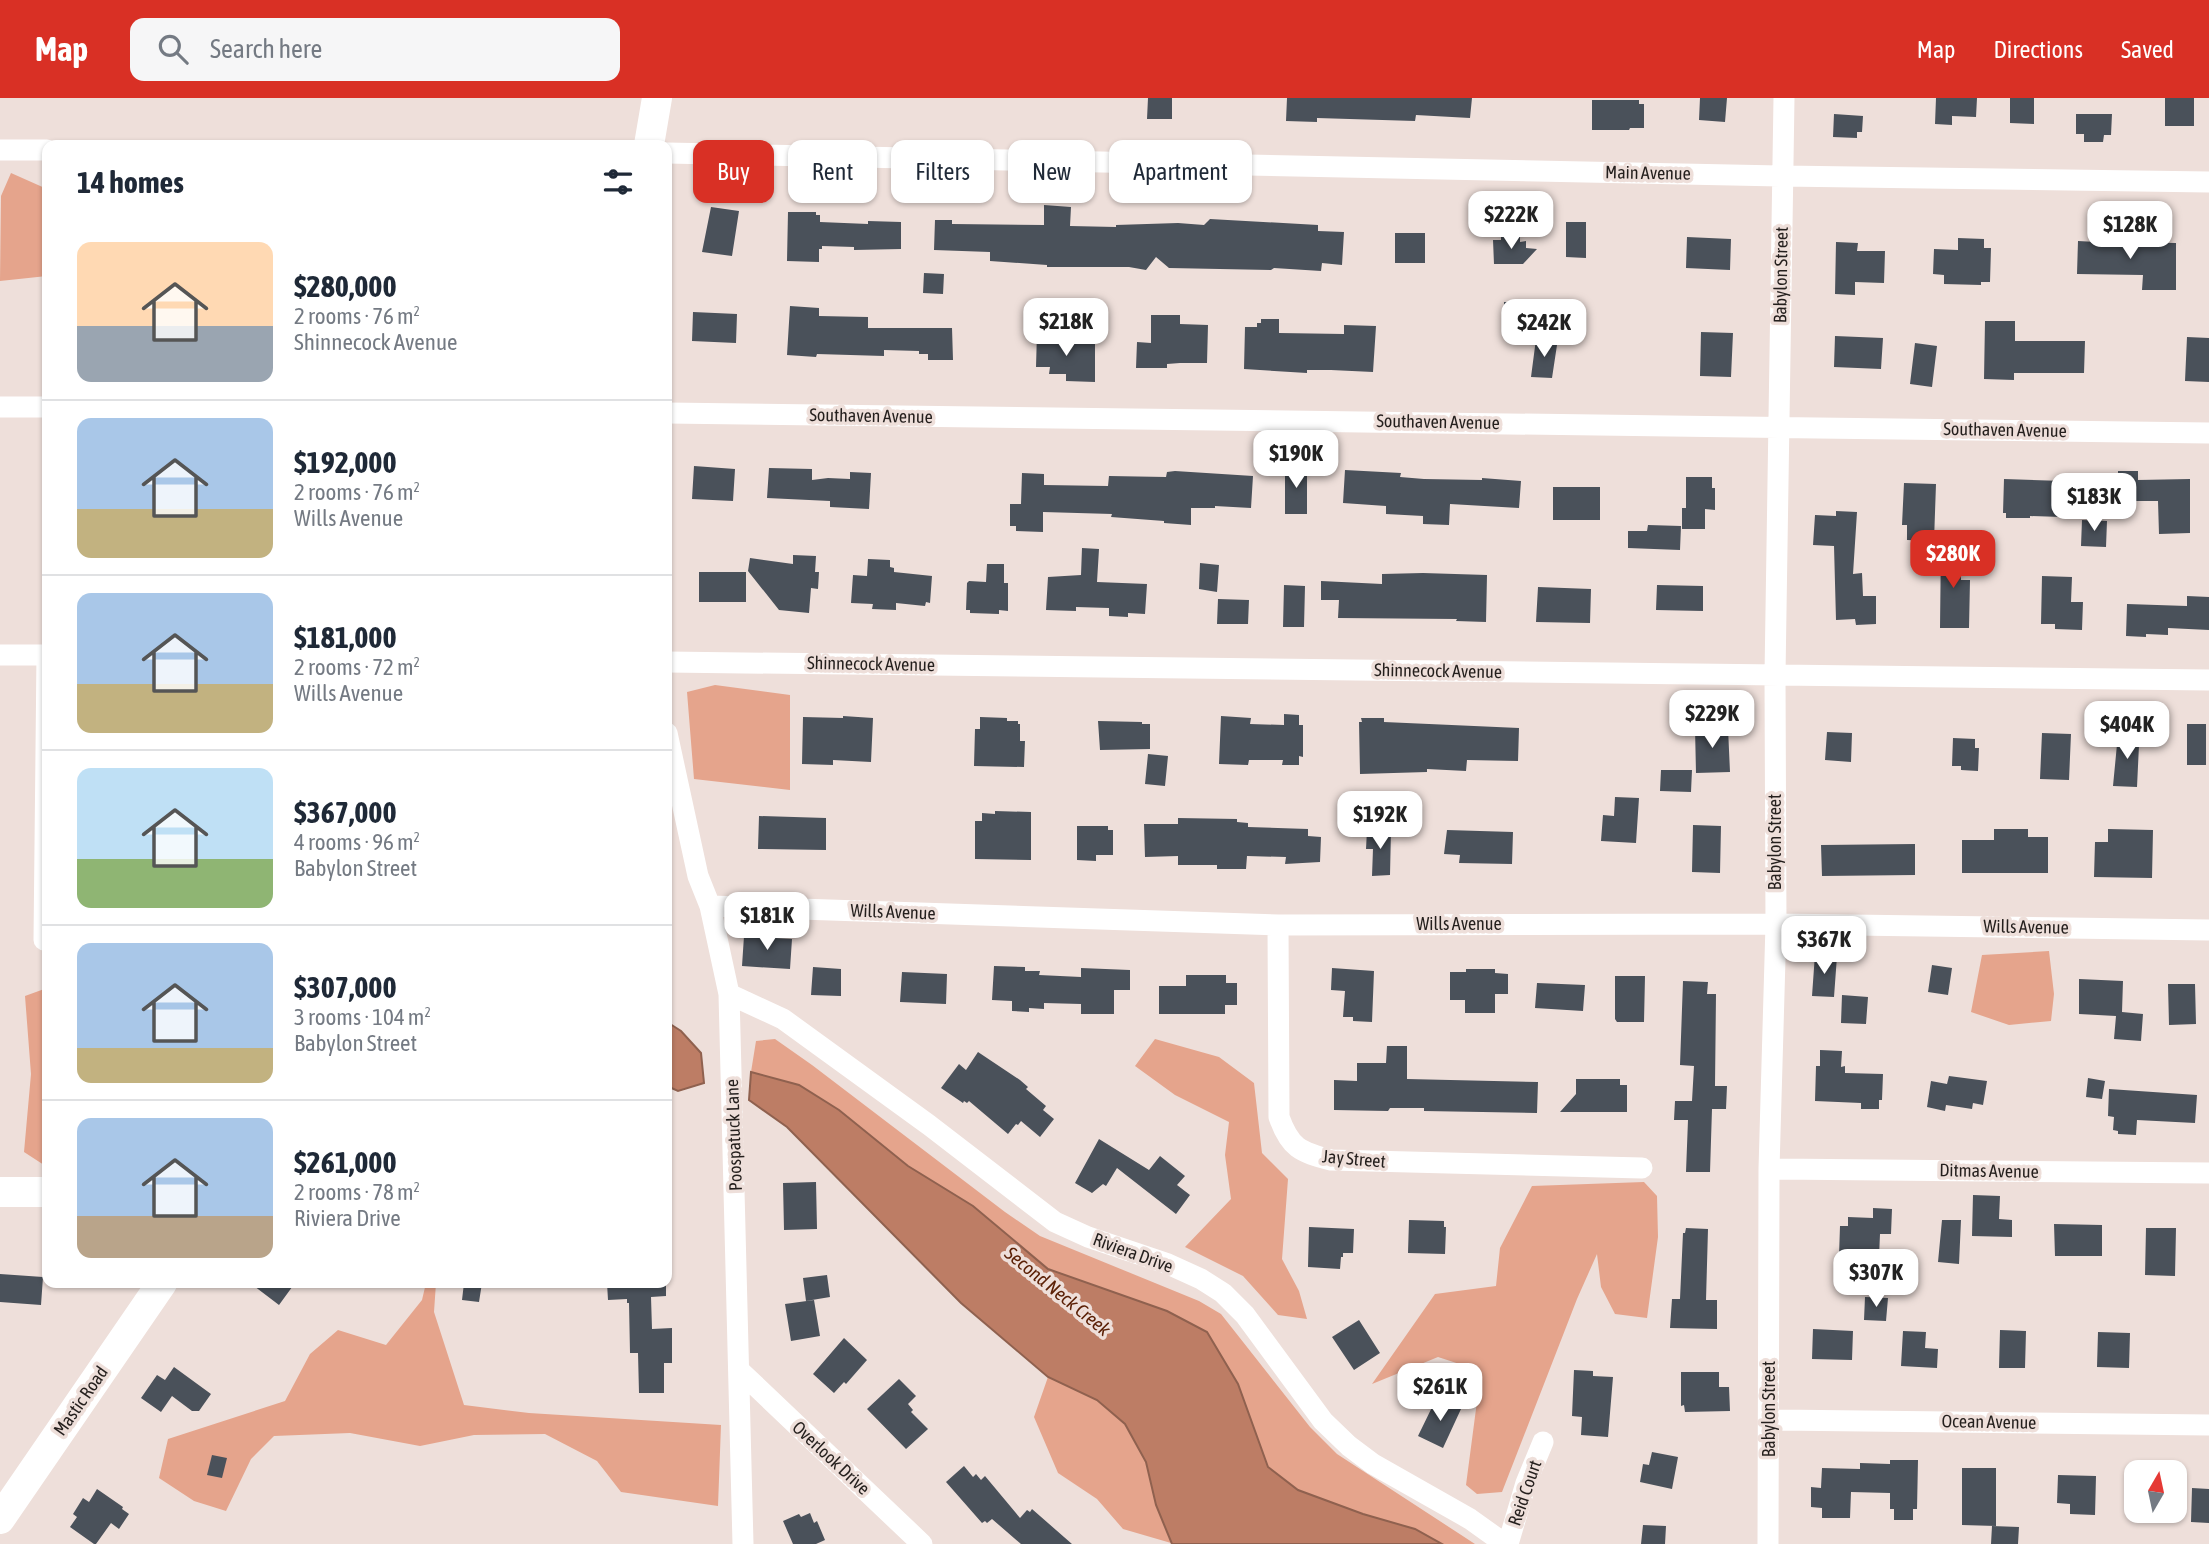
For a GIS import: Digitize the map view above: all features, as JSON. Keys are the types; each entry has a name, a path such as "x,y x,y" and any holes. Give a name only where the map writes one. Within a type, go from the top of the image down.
{"main road":[{"path":"650,140 657,98"},
{"path":"0,1192 42,1192"},
{"name":"Mastic Road","path":"0,1519 160,1288"}],"street":[{"name":"Babylon Street","path":"1768,1544 1769,1169 1776,924 1775,675 1784,98"},
{"path":"0,150 42,150"},
{"name":"Main Avenue","path":"672,153 1783,176 2209,181"},
{"path":"0,407 42,407"},
{"name":"Southaven Avenue","path":"672,413 2209,433"},
{"path":"0,655 42,655"},
{"name":"Shinnecock Avenue","path":"672,662 2209,680"},
{"name":"Poospatuck Lane","path":"672,756 698,876 710,906 729,994 741,1372 743,1544"},
{"name":"Wills Avenue","path":"710,906 1279,925 1776,924 2209,930"},
{"name":"Jay Street","path":"1279,925 1279,1117 1287,1138 1307,1153 1331,1160 1642,1168"},
{"name":"Riviera Drive","path":"729,994 783,1019 929,1125 1055,1222 1088,1237 1168,1264 1201,1279 1223,1293 1245,1315 1323,1421 1349,1446 1373,1464 1469,1519 1506,1544"},
{"name":"Ditmas Avenue","path":"1769,1169 2209,1173"},
{"name":"Overlook Drive","path":"741,1372 922,1544"},
{"name":"Ocean Avenue","path":"1769,1420 2209,1425"},
{"name":"Reid Court","path":"1506,1544 1543,1442"}],"shaded area":[{"path":"11,173 42,187 42,277 0,281 1,196"},
{"path":"715,685 790,695 790,790 694,779 687,692"},
{"path":"2049,951 2054,994 2051,1021 2009,1025 1971,1012 1982,955"},
{"path":"42,990 42,1164 24,1152 31,1074 25,996"},
{"path":"775,1039 1040,1236 1199,1301 1221,1314 1310,1427 1337,1454 1475,1544 1442,1544 1415,1529 1363,1514 1298,1490 1268,1467 1238,1384 1167,1311 1048,1269 848,1187 787,1127 749,1100 756,1041"},
{"path":"1155,1039 1219,1057 1254,1083 1262,1153 1288,1179 1282,1259 1299,1291 1307,1319 1278,1315 1243,1276 1185,1247 1231,1199 1225,1155 1229,1122 1175,1095 1135,1066"},
{"path":"1644,1182 1657,1196 1658,1237 1647,1318 1615,1314 1601,1287 1597,1254 1502,1492 1477,1494 1466,1485 1481,1371 1438,1357 1372,1384 1435,1294 1496,1286 1500,1248 1532,1186"},
{"path":"425,1288 436,1288 434,1312 464,1405 529,1413 721,1425 718,1506 621,1492 597,1461 545,1434 474,1435 420,1446 350,1433 274,1436 251,1459 226,1511 194,1501 159,1478 168,1439 285,1401 310,1354 338,1330 386,1345 422,1300"},
{"path":"1048,1377 1097,1400 1125,1424 1146,1462 1156,1505 1171,1543 1123,1529 1097,1499 1058,1473 1034,1417"}],"water":[{"path":"672,1025 701,1053 704,1083 678,1091 672,1088"},
{"name":"Second Neck Creek","path":"751,1072 799,1085 839,1110 908,1166 973,1206 1048,1269 1167,1311 1207,1332 1238,1384 1268,1467 1298,1490 1363,1514 1415,1529 1442,1544 1172,1544 1156,1505 1146,1462 1125,1424 1097,1400 1048,1377 961,1303 787,1127 749,1100"}],"building":[{"path":"1148,98 1172,98 1172,119 1147,119"},
{"path":"1287,98 1472,98 1470,118 1416,115 1415,121 1317,118 1317,122 1286,121"},
{"path":"1700,98 1727,98 1725,122 1699,120"},
{"path":"1936,98 1977,98 1976,117 1952,116 1952,125 1935,124"},
{"path":"2010,98 2034,98 2034,124 2010,123"},
{"path":"2165,98 2194,98 2194,126 2165,126"},
{"path":"1592,100 1639,100 1639,104 1644,104 1644,128 1592,130"},
{"path":"1834,114 1863,116 1862,132 1857,132 1857,138 1833,137"},
{"path":"2076,114 2112,114 2111,135 2104,135 2103,142 2084,142 2084,134 2076,134"},
{"path":"1044,205 1071,207 1070,226 1116,227 1178,223 1204,225 1210,219 1318,225 1318,231 1344,232 1342,265 1322,263 1321,271 1169,268 1156,257 1146,270 1129,267 1047,267 990,261 990,252 934,250 935,220 952,220 952,224 1044,225"},
{"path":"711,207 739,211 732,256 702,252"},
{"path":"788,212 816,212 816,215 820,215 820,222 901,222 901,249 854,250 854,247 822,246 822,249 819,249 819,262 787,261"},
{"path":"1566,222 1586,222 1586,258 1566,257"},
{"path":"1395,233 1425,233 1425,263 1395,263"},
{"path":"1501,236 1520,236 1520,242 1526,241 1526,248 1537,249 1523,264 1494,264 1493,240 1501,240"},
{"path":"2097,236 2113,237 2113,242 2176,243 2176,290 2142,290 2143,275 2077,274 2078,241 2096,242"},
{"path":"1687,237 1731,239 1730,270 1686,268"},
{"path":"1958,238 1984,239 1984,248 1991,248 1990,282 1981,282 1981,285 1944,284 1944,275 1933,274 1934,249 1958,250"},
{"path":"1836,242 1858,243 1857,251 1885,251 1884,283 1855,282 1855,295 1835,294"},
{"path":"924,273 944,274 943,294 923,293"},
{"path":"1504,302 1543,303 1543,323 1504,321"},
{"path":"790,306 819,308 819,316 868,317 868,328 952,328 953,360 928,360 928,354 919,354 919,351 884,350 884,356 787,355"},
{"path":"693,312 737,314 736,343 692,341"},
{"path":"1151,315 1180,315 1180,324 1208,325 1207,363 1167,364 1167,368 1136,368 1137,342 1151,343"},
{"path":"1261,319 1279,319 1279,333 1344,334 1344,325 1376,326 1373,372 1307,370 1307,373 1244,369 1245,327 1257,327"},
{"path":"1985,321 2015,321 2015,341 2085,341 2084,373 2014,373 2014,380 1984,379"},
{"path":"1037,332 1063,333 1063,344 1095,344 1095,382 1066,381 1066,374 1049,374 1050,367 1036,367"},
{"path":"1701,332 1733,333 1731,377 1700,376"},
{"path":"1835,336 1883,338 1881,369 1834,367"},
{"path":"2187,337 2209,338 2209,382 2185,381"},
{"path":"1536,339 1553,341 1552,344 1557,345 1552,378 1531,377"},
{"path":"1915,343 1937,346 1932,387 1910,384"},
{"path":"694,466 735,469 733,501 692,499"},
{"path":"1285,466 1307,466 1307,514 1285,514"},
{"path":"769,468 812,469 812,480 850,479 850,472 871,473 869,509 830,507 830,501 767,498"},
{"path":"1345,470 1401,473 1400,477 1424,479 1482,478 1521,481 1519,508 1450,504 1449,525 1423,524 1423,516 1386,514 1386,506 1343,503"},
{"path":"2118,471 2138,471 2138,480 2190,479 2190,533 2159,534 2158,501 2118,501"},
{"path":"1167,472 1253,476 1251,508 1191,508 1191,525 1111,517 1112,514 1043,512 1043,532 1016,531 1016,526 1010,526 1010,504 1021,504 1022,473 1044,474 1044,485 1108,486 1109,476 1166,477"},
{"path":"1686,477 1712,477 1715,510 1705,509 1705,529 1682,529 1682,508 1686,508"},
{"path":"2004,479 2063,481 2062,517 2006,518 2006,513 2003,513"},
{"path":"1904,483 1936,484 1934,541 1907,540 1907,525 1902,525"},
{"path":"1553,487 1600,487 1600,520 1553,520"},
{"path":"1836,511 1857,512 1853,574 1862,573 1863,596 1876,596 1876,624 1856,625 1855,619 1836,620 1834,546 1813,545 1815,515 1836,516"},
{"path":"2082,520 2107,521 2106,547 2081,546"},
{"path":"1648,525 1681,526 1680,550 1628,548 1628,531 1647,531"},
{"path":"1941,541 1958,542 1957,575 1961,576 1961,580 1970,580 1969,628 1940,628"},
{"path":"1082,548 1099,549 1097,582 1147,584 1145,614 1109,616 1109,608 1046,610 1048,577 1081,575"},
{"path":"793,555 816,556 818,589 811,588 809,613 779,610 748,571 750,558 793,564"},
{"path":"868,559 890,560 890,567 894,568 894,572 932,576 930,603 926,602 925,606 896,603 896,610 872,609 873,604 851,603 853,575 867,576"},
{"path":"1200,563 1219,565 1217,592 1199,589"},
{"path":"987,564 1004,564 1004,583 1008,583 1008,611 999,610 999,614 970,613 970,610 966,610 967,583 986,582"},
{"path":"699,572 746,572 746,602 699,602"},
{"path":"1382,574 1487,575 1486,622 1456,621 1457,619 1338,618 1339,600 1321,600 1321,581 1382,584"},
{"path":"2042,576 2072,577 2071,602 2083,602 2082,630 2055,629 2055,624 2041,624"},
{"path":"1284,585 1305,586 1304,627 1283,627"},
{"path":"1657,585 1703,586 1703,611 1656,610"},
{"path":"1538,587 1591,589 1590,623 1536,622"},
{"path":"2187,596 2209,597 2209,630 2168,628 2168,635 2126,636 2127,604 2187,606"},
{"path":"1218,599 1249,600 1248,624 1217,624"},
{"path":"1284,714 1299,715 1299,725 1303,725 1303,757 1299,756 1299,765 1282,765 1283,760 1249,760 1248,765 1219,764 1221,716 1251,718 1250,724 1284,725"},
{"path":"803,717 873,718 871,762 833,760 833,765 802,764"},
{"path":"980,717 1018,721 1020,741 1025,741 1024,767 974,766 975,729 980,729"},
{"path":"1361,718 1384,718 1384,722 1519,728 1518,761 1467,760 1466,771 1427,769 1427,772 1360,774"},
{"path":"1098,721 1150,724 1150,749 1100,750"},
{"path":"2187,724 2206,724 2206,765 2187,765"},
{"path":"1695,728 1728,728 1730,772 1696,773"},
{"path":"1827,732 1852,733 1851,762 1825,760"},
{"path":"2042,733 2071,734 2069,780 2040,779"},
{"path":"2118,734 2137,735 2137,787 2113,786"},
{"path":"1953,738 1975,739 1975,748 1979,748 1978,771 1961,770 1961,766 1952,766"},
{"path":"1148,754 1168,756 1165,786 1145,784"},
{"path":"1661,770 1692,770 1691,792 1660,791"},
{"path":"1615,797 1639,798 1636,843 1601,841 1603,815 1614,816"},
{"path":"995,811 1031,812 1031,860 975,859 975,821 982,821 982,813 995,814"},
{"path":"759,816 826,818 826,850 758,849"},
{"path":"1178,818 1237,819 1237,822 1248,823 1248,827 1308,829 1308,836 1321,837 1320,862 1285,864 1286,857 1247,856 1246,869 1217,869 1217,865 1178,865 1178,856 1145,857 1144,824 1178,824"},
{"path":"1693,825 1721,826 1720,873 1692,872"},
{"path":"1077,826 1108,826 1108,830 1113,830 1113,855 1096,855 1096,861 1077,860"},
{"path":"1994,829 2028,829 2028,837 2048,837 2048,873 1962,873 1962,840 1994,840"},
{"path":"2108,829 2153,830 2152,878 2094,877 2095,842 2108,842"},
{"path":"1367,830 1391,830 1390,875 1372,876 1373,849 1366,849"},
{"path":"1447,830 1513,832 1512,864 1459,863 1460,855 1444,854"},
{"path":"1915,844 1915,875 1822,876 1821,845"},
{"path":"744,936 792,939 790,969 742,966"},
{"path":"1815,954 1837,956 1834,997 1812,996"},
{"path":"1932,965 1952,968 1948,995 1928,992"},
{"path":"994,966 1025,967 1025,971 1040,971 1039,975 1081,977 1081,968 1130,970 1130,990 1114,990 1114,1014 1081,1014 1081,1004 1044,1003 1044,1009 1012,1011 1012,1001 992,1000"},
{"path":"813,967 841,969 841,996 811,995"},
{"path":"1332,968 1374,971 1372,1022 1353,1021 1353,1017 1343,1017 1345,991 1331,990"},
{"path":"1466,969 1495,969 1495,973 1508,974 1508,994 1495,994 1495,1013 1465,1013 1465,1000 1450,1000 1450,972 1466,972"},
{"path":"902,972 947,974 946,1004 900,1002"},
{"path":"1186,975 1226,975 1226,983 1237,983 1237,1005 1225,1005 1225,1014 1159,1014 1159,986 1186,986"},
{"path":"1615,976 1645,976 1644,1022 1617,1022 1615,1019"},
{"path":"2079,979 2123,981 2122,1012 2143,1014 2141,1041 2114,1039 2116,1016 2079,1014"},
{"path":"1683,981 1708,982 1707,994 1716,994 1715,1086 1727,1086 1726,1109 1712,1109 1710,1172 1686,1172 1688,1120 1674,1120 1675,1101 1692,1101 1694,1066 1680,1065"},
{"path":"1537,983 1585,985 1583,1011 1535,1008"},
{"path":"2168,984 2195,984 2196,1024 2169,1025"},
{"path":"1842,995 1868,997 1866,1024 1841,1023"},
{"path":"1387,1046 1407,1046 1407,1079 1538,1082 1537,1113 1424,1111 1424,1108 1390,1108 1388,1111 1334,1110 1334,1080 1357,1081 1357,1063 1386,1063"},
{"path":"1820,1050 1842,1051 1841,1067 1845,1066 1845,1073 1883,1074 1879,1109 1861,1109 1861,1103 1815,1101 1816,1066 1820,1066"},
{"path":"978,1052 1020,1080 1028,1087 1026,1089 1046,1106 1043,1110 1054,1119 1040,1137 1021,1121 1008,1134 969,1101 963,1103 941,1088 959,1064 966,1070"},
{"path":"1949,1076 1987,1081 1983,1105 1973,1103 1972,1109 1946,1105 1945,1111 1927,1107 1931,1081 1947,1084"},
{"path":"2088,1078 2105,1081 2102,1099 2086,1097"},
{"path":"1576,1079 1620,1079 1620,1085 1627,1085 1627,1112 1560,1112 1576,1094"},
{"path":"2109,1089 2197,1095 2195,1123 2137,1120 2136,1135 2118,1134 2118,1131 2113,1130 2114,1117 2108,1116"},
{"path":"1099,1139 1149,1170 1160,1156 1185,1176 1177,1185 1190,1195 1176,1214 1117,1168 1106,1186 1103,1184 1092,1193 1075,1183"},
{"path":"816,1182 817,1229 784,1230 783,1183"},
{"path":"1973,1195 2000,1196 1999,1219 2012,1220 2012,1237 1972,1236"},
{"path":"1873,1208 1892,1209 1891,1234 1880,1234 1878,1281 1844,1280 1845,1257 1839,1256 1840,1226 1848,1226 1848,1217 1873,1218"},
{"path":"1409,1220 1444,1221 1445,1254 1408,1253"},
{"path":"1942,1220 1961,1220 1959,1264 1938,1262"},
{"path":"2054,1224 2102,1225 2102,1256 2055,1256"},
{"path":"1309,1227 1354,1229 1353,1253 1343,1253 1340,1269 1308,1267"},
{"path":"1686,1228 1708,1229 1706,1300 1717,1300 1717,1329 1670,1328 1672,1299 1680,1299 1683,1233"},
{"path":"2146,1228 2176,1228 2175,1276 2145,1275"},
{"path":"0,1274 42,1277 41,1305 0,1302"},
{"path":"827,1275 830,1297 806,1301 803,1278"},
{"path":"257,1288 291,1288 279,1305"},
{"path":"463,1288 481,1288 479,1302 462,1300"},
{"path":"607,1288 666,1288 666,1296 651,1297 652,1329 672,1328 672,1363 664,1363 664,1393 639,1393 638,1353 630,1353 629,1303 627,1299 608,1300"},
{"path":"1865,1297 1888,1298 1886,1321 1864,1320"},
{"path":"814,1300 820,1336 791,1341 785,1304"},
{"path":"1359,1320 1380,1353 1354,1370 1332,1337"},
{"path":"1813,1329 1853,1331 1852,1360 1812,1359"},
{"path":"2000,1330 2026,1331 2025,1368 1999,1368"},
{"path":"1903,1331 1926,1332 1925,1348 1938,1349 1937,1368 1901,1366"},
{"path":"2098,1332 2130,1333 2129,1368 2097,1367"},
{"path":"844,1338 867,1360 846,1384 844,1382 834,1393 813,1374"},
{"path":"174,1367 211,1394 199,1411 192,1411 172,1396 161,1412 141,1398 157,1375 165,1380"},
{"path":"1574,1370 1593,1371 1593,1376 1613,1377 1608,1437 1581,1435 1582,1417 1572,1416"},
{"path":"1681,1372 1719,1372 1719,1387 1729,1387 1730,1411 1685,1412 1684,1405 1681,1406"},
{"path":"899,1379 916,1396 908,1404 913,1410 911,1412 928,1429 906,1449 867,1409"},
{"path":"1437,1397 1461,1409 1443,1448 1418,1436"},
{"path":"1652,1452 1678,1457 1672,1489 1640,1482 1643,1464 1649,1465"},
{"path":"212,1455 227,1458 222,1478 207,1475"},
{"path":"1890,1460 1918,1460 1917,1509 1913,1509 1913,1520 1894,1520 1894,1509 1890,1509 1890,1493 1851,1492 1850,1518 1822,1518 1822,1508 1811,1507 1811,1487 1821,1488 1822,1468 1860,1469 1860,1463 1890,1464"},
{"path":"964,1466 973,1477 976,1474 981,1480 985,1476 1020,1518 1027,1510 1030,1512 1032,1509 1072,1544 1021,1544 992,1519 982,1523 946,1482"},
{"path":"1962,1468 1996,1468 1996,1526 1962,1525"},
{"path":"2058,1475 2096,1476 2095,1515 2070,1514 2070,1504 2057,1503"},
{"path":"2192,1488 2209,1489 2209,1523 2191,1522"},
{"path":"97,1489 129,1514 119,1529 111,1523 94,1544 70,1527 77,1517 73,1514 83,1498 89,1502"},
{"path":"810,1513 814,1523 817,1521 825,1540 816,1544 793,1544 783,1521 799,1514 801,1517"},
{"path":"1643,1525 1666,1526 1665,1544 1641,1544"},
{"path":"1992,1526 2019,1527 2018,1544 1991,1544"}]}
